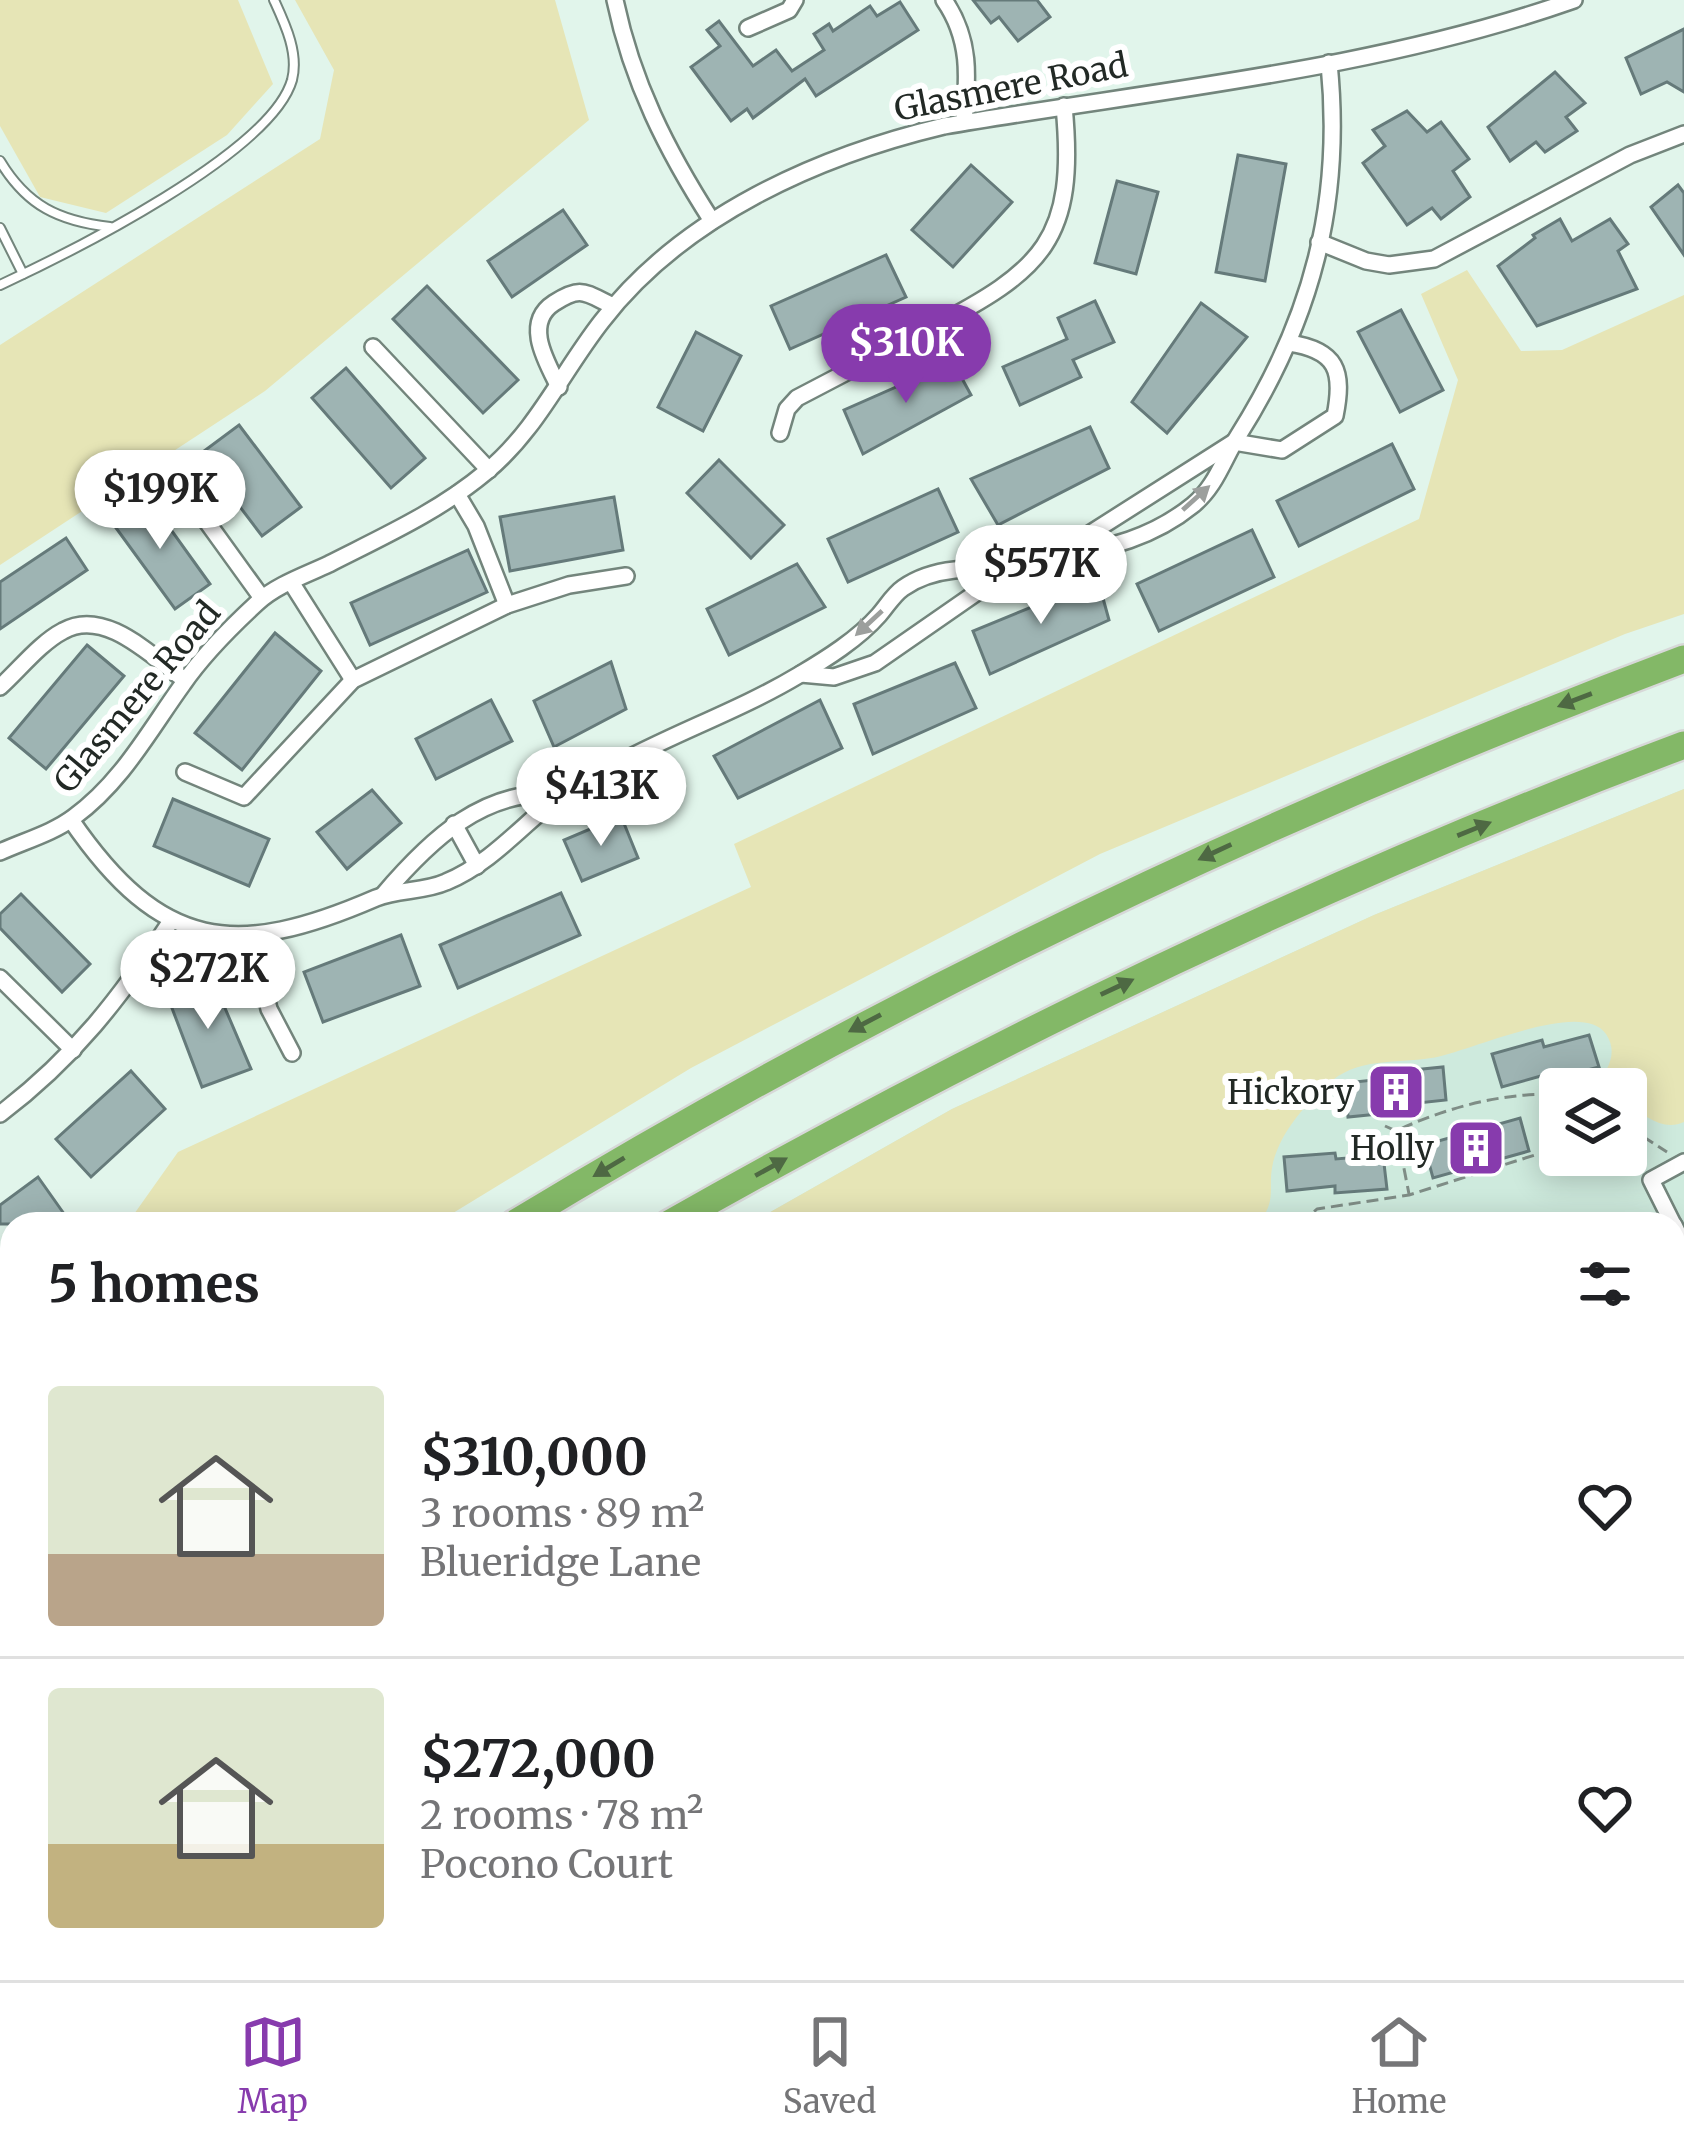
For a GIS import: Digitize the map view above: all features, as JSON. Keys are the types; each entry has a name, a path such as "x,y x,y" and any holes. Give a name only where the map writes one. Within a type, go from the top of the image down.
{"highway":[{"path":"535,1212 783,1067 1070,919 1320,805 1684,659"},
{"path":"691,1212 899,1097 1144,974 1353,879 1684,746"}],"street":[{"path":"615,0 632,67 654,123 712,221"},
{"path":"748,28 789,10 795,0"},
{"path":"944,0 965,46 964,122"},
{"name":"Glasmere Road","path":"0,852 70,820 106,790 185,680 262,598 440,508 489,470 521,438 613,306 712,221 844,155 892,138 964,122 1330,63 1574,0"},
{"path":"801,674 834,677 875,663 1009,570 1058,554 1125,543 1192,506 1223,468 1289,343 1319,242 1334,169 1330,63"},
{"path":"780,433 797,398 996,294 1030,265 1048,239 1067,186 1070,158 1064,106"},
{"path":"1319,242 1389,265 1434,260 1630,155 1684,134"},
{"path":"559,387 539,340 537,320 543,310 582,290 613,306"},
{"path":"1058,554 1234,442 1282,450 1334,416 1341,386 1332,361 1314,346 1289,343"},
{"path":"373,347 489,470"},
{"path":"176,479 262,598"},
{"path":"457,494 476,526 507,604"},
{"path":"70,820 98,860 130,892 171,921 252,937 298,929 383,895 430,889 477,866 561,795 652,745 801,674 864,629 904,587 929,575 961,569 1009,570"},
{"path":"185,772 244,797 353,680 507,604 569,585 626,576"},
{"path":"291,583 353,680"},
{"path":"0,687 61,631 83,623 102,624 185,680"},
{"path":"383,895 454,824 482,806 518,796 561,795"},
{"path":"454,824 477,866"},
{"path":"0,1114 50,1076 74,1050 128,986 171,921"},
{"path":"252,937 269,1009 292,1053"},
{"path":"0,978 74,1050"},
{"path":"1668,1212 1652,1180 1677,1158"}],"lane":[{"path":"0,285 112,227 261,128 284,102 294,75 292,44 274,0"},
{"path":"0,161 30,201 56,217 112,227"},
{"path":"0,228 22,274"}],"path":[{"path":"1384,1126 1396,1131 1510,1096 1539,1095"},
{"path":"1396,1131 1409,1195"},
{"path":"1647,1139 1677,1158"},
{"path":"1314,1212 1409,1195 1539,1154"}],"shaded area":[{"path":"1684,789 1684,1212 770,1212 952,1109 1374,915"}],"green space":[{"path":"0,0 238,0 273,84 227,135 106,213 40,197 0,126"},
{"path":"295,0 555,0 589,120 265,391 0,565 0,345 320,139 334,70"},
{"path":"1467,270 1521,351 1562,350 1684,295 1684,614 1625,634 1100,854 691,1068 455,1212 136,1212 178,1152 751,887 734,844 1419,519 1458,380 1421,294"},
{"path":"1684,789 1684,1122 1669,1125 1647,1116 1647,1068 1607,1068 1611,1047 1606,1034 1593,1024 1550,1024 1449,1054 1376,1063 1338,1076 1301,1112 1280,1144 1266,1212 770,1212 952,1109 1374,915"}],"building":[{"path":"973,0 1037,0 1050,17 1018,41 999,17 991,23"},
{"path":"900,2 918,30 816,96 805,79 753,118 747,109 731,121 691,67 720,46 707,30 719,21 753,66 776,50 792,71 824,50 814,34 829,24 833,31 870,6 877,16"},
{"path":"1684,29 1684,92 1667,82 1641,94 1626,58"},
{"path":"1555,72 1585,103 1566,117 1577,131 1545,152 1536,142 1510,161 1488,127"},
{"path":"1407,111 1427,132 1441,122 1469,159 1453,171 1470,197 1441,219 1432,208 1407,225 1363,163 1385,146 1373,130"},
{"path":"1238,155 1286,164 1265,281 1216,272"},
{"path":"971,165 1012,202 953,267 912,230"},
{"path":"1117,181 1158,192 1136,274 1095,263"},
{"path":"1678,185 1684,193 1684,255 1651,207"},
{"path":"563,210 587,245 512,297 488,261"},
{"path":"1560,219 1572,241 1610,219 1628,244 1618,251 1637,289 1537,326 1498,266"},
{"path":"886,255 906,297 790,349 771,306"},
{"path":"427,286 518,380 483,413 393,319"},
{"path":"1095,301 1114,342 1073,360 1081,377 1020,405 1003,367 1067,339 1058,318"},
{"path":"1201,303 1247,337 1167,433 1132,402"},
{"path":"1401,310 1443,390 1400,412 1358,332"},
{"path":"696,332 741,356 703,431 658,407"},
{"path":"953,362 971,395 863,454 844,410"},
{"path":"346,368 425,458 391,488 312,398"},
{"path":"239,425 301,507 262,536 200,454"},
{"path":"1090,427 1109,468 998,525 971,479"},
{"path":"1392,444 1414,489 1299,546 1277,501"},
{"path":"719,460 784,525 751,558 687,493"},
{"path":"938,489 958,532 848,582 828,539"},
{"path":"146,495 210,584 175,609 111,521"},
{"path":"614,497 623,550 510,571 500,517"},
{"path":"1252,530 1274,577 1159,631 1137,584"},
{"path":"66,538 87,570 0,629 0,582"},
{"path":"468,550 487,592 370,645 351,603"},
{"path":"797,564 825,607 729,655 707,609"},
{"path":"1098,580 1109,620 990,674 973,631"},
{"path":"275,633 321,671 242,770 195,733"},
{"path":"87,645 124,676 46,769 9,738"},
{"path":"611,662 626,709 554,747 534,701"},
{"path":"955,663 976,708 873,754 854,704"},
{"path":"491,700 512,741 436,779 416,739"},
{"path":"820,700 842,748 738,798 714,756"},
{"path":"372,790 401,823 347,869 317,832"},
{"path":"173,799 269,839 249,886 154,846"},
{"path":"621,816 638,858 582,881 564,840"},
{"path":"561,893 580,935 458,988 440,945"},
{"path":"21,894 90,964 62,992 0,928 0,914"},
{"path":"401,935 420,986 323,1022 304,972"},
{"path":"210,973 251,1069 202,1087 167,995"},
{"path":"1589,1035 1599,1067 1539,1068 1539,1077 1502,1087 1492,1054 1542,1040 1544,1047"},
{"name":"Hickory","path":"1443,1067 1446,1100 1399,1105 1399,1112 1348,1117 1345,1083"},
{"path":"131,1071 165,1109 91,1177 56,1139"},
{"name":"Holly","path":"1520,1118 1529,1151 1433,1178 1424,1145"},
{"path":"1335,1153 1336,1159 1383,1155 1387,1189 1335,1193 1335,1186 1287,1191 1284,1157"},
{"path":"38,1177 63,1212 0,1212 0,1205"}],"place":[{"name":"Hickory","path":"1396,1092"},
{"name":"Holly","path":"1476,1148"}]}
